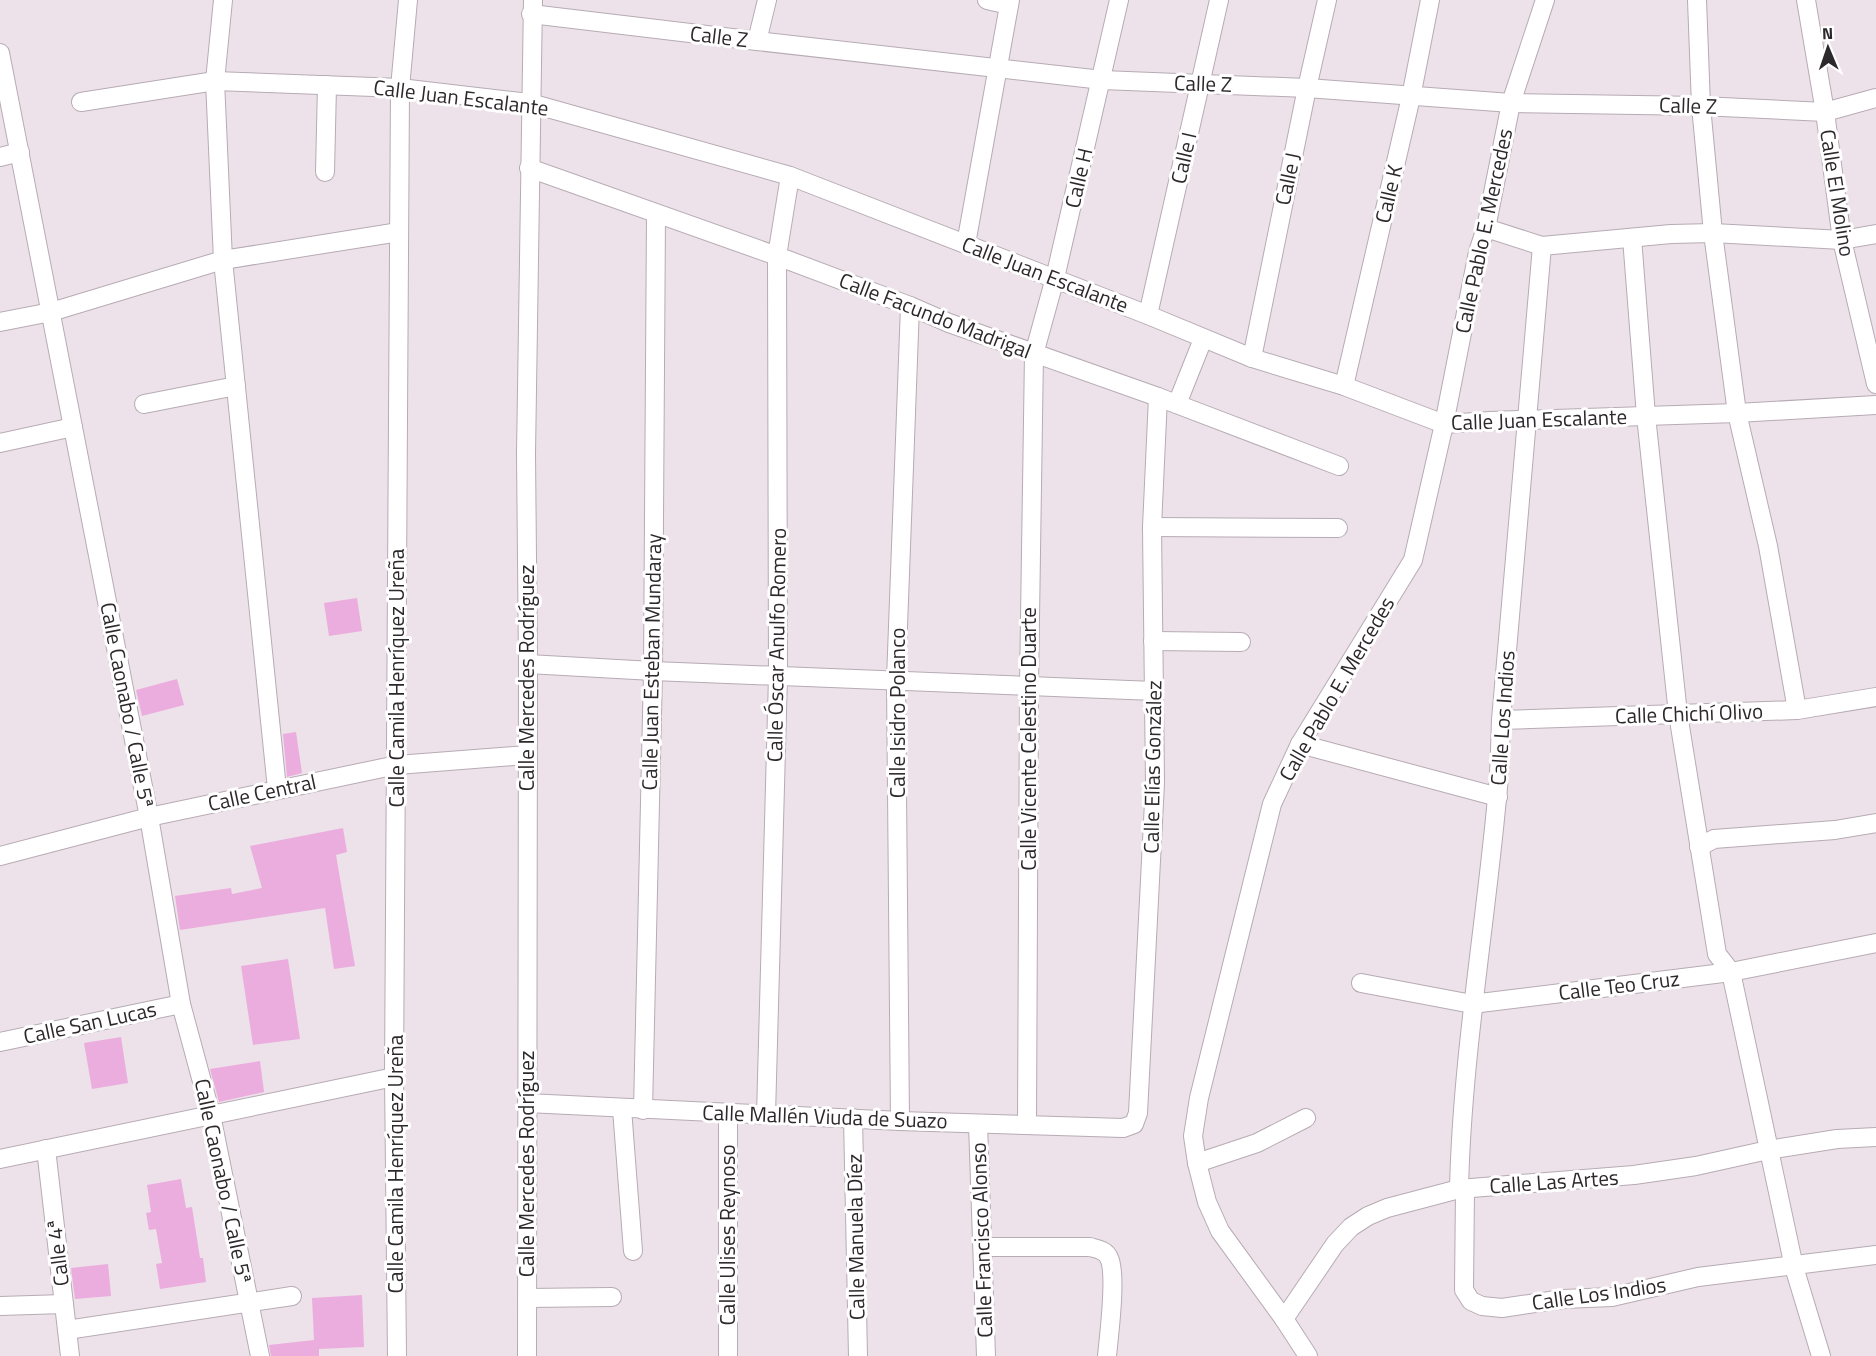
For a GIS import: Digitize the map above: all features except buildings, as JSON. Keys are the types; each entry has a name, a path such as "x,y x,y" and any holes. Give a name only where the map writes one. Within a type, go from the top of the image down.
{"street":[{"path":"223,0 215,81 223,260 277,789"},
{"name":"Calle Camila Henríquez Ureña","path":"397,1356 394,1077 400,88 408,0"},
{"path":"757,41 767,0"},
{"path":"966,244 1009,3 987,0"},
{"name":"Calle H","path":"1034,354 1055,278 1119,0"},
{"name":"Calle I","path":"1148,315 1220,0"},
{"name":"Calle J","path":"1252,358 1307,88 1328,0"},
{"name":"Calle K","path":"1344,386 1412,97 1430,0"},
{"name":"Calle Pablo E. Mercedes","path":"1308,1356 1220,1231 1207,1202 1193,1136 1199,1098 1272,804 1300,744 1413,560 1511,103 1545,0"},
{"path":"1697,0 1701,106 1713,234 1737,413 1768,546 1797,710"},
{"name":"Calle El Molino","path":"1806,0 1825,112 1842,240 1876,384"},
{"name":"Calle Z","path":"532,7 757,41 1102,80 1307,88 1511,103 1701,106 1825,112 1876,98"},
{"name":"Calle Mercedes Rodríguez","path":"527,1356 526,454 532,7"},
{"name":"Calle Caonabo / Calle 5ª","path":"0,53 149,817 181,1004 211,1115 260,1356"},
{"name":"Calle Juan Escalante","path":"81,102 215,81 400,88 530,103 790,177 1055,278 1252,358 1344,386 1444,424 1737,413 1876,405"},
{"path":"325,172 327,85"},
{"path":"0,157 20,152"},
{"name":"Calle Facundo Madrigal","path":"529,168 777,256 949,323 1158,397 1339,466"},
{"name":"Calle Óscar Anulfo Romero","path":"766,1115 778,676 777,256 790,177"},
{"name":"Calle Juan Esteban Mundaray","path":"643,1110 653,671 656,214"},
{"path":"1486,228 1542,246 1671,234 1842,240 1876,234"},
{"path":"0,322 51,312 223,260 399,232"},
{"path":"1632,238 1647,416 1678,714 1717,954 1731,972 1794,1267 1821,1356"},
{"name":"Calle Los Indios","path":"1542,246 1501,720 1498,797 1472,1004 1460,1149 1464,1290 1471,1301 1482,1306 1502,1308 1563,1299 1612,1297 1698,1277 1794,1267 1826,1260 1876,1255"},
{"name":"Calle Isidro Polanco","path":"900,1120 896,680 910,306"},
{"path":"1177,404 1203,339"},
{"name":"Calle Vicente Celestino Duarte","path":"1027,1124 1029,685 1034,354"},
{"path":"144,404 236,386"},
{"name":"Calle Elías González","path":"1123,1128 1134,1124 1138,1113 1155,783 1152,527 1158,397"},
{"path":"0,443 73,427"},
{"path":"1152,527 1338,528"},
{"path":"1154,641 1241,642"},
{"path":"528,664 1154,691"},
{"name":"Calle Chichí Olivo","path":"1501,720 1797,710 1876,697"},
{"path":"1300,744 1498,797"},
{"name":"Calle Central","path":"0,856 149,817 397,765 527,755"},
{"path":"1699,847 1714,839 1835,830 1876,823"},
{"name":"Calle Teo Cruz","path":"1361,983 1472,1004 1731,972 1876,943"},
{"name":"Calle San Lucas","path":"0,1042 181,1004"},
{"path":"0,1159 394,1077"},
{"name":"Calle Mallén Viuda de Suazo","path":"527,1103 643,1110 1123,1128"},
{"path":"622,1109 633,1251"},
{"name":"Calle Ulises Reynoso","path":"728,1113 728,1356"},
{"name":"Calle Manuela Díez","path":"853,1118 858,1356"},
{"path":"1197,1163 1257,1143 1306,1118"},
{"name":"Calle Francisco Alonso","path":"978,1124 986,1356"},
{"name":"Calle Las Artes","path":"1284,1319 1335,1244 1351,1227 1387,1208 1462,1189 1634,1175 1696,1166 1768,1150 1837,1139 1876,1137"},
{"name":"Calle 4ª","path":"46,1149 70,1356"},
{"path":"983,1247 1090,1247 1104,1251 1110,1259 1112,1276 1107,1356"},
{"path":"67,1330 292,1296"},
{"path":"527,1298 612,1297"},
{"path":"0,1306 64,1304"}]}
